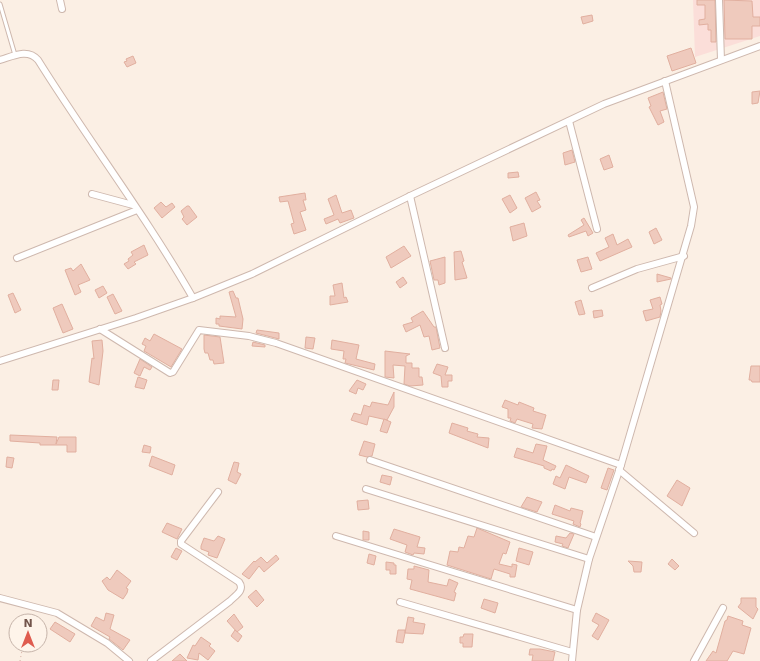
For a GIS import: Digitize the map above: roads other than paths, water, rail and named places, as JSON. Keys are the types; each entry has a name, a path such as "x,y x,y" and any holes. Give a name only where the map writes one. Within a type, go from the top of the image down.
{"street":[{"path":"60,0 62,8"},
{"path":"719,0 722,60"},
{"path":"0,360 193,298 252,274 410,196 604,104 760,46"},
{"path":"0,60 25,53 30,54 38,60 76,121 173,263 193,298"},
{"path":"572,661 577,610 589,559 620,468 684,256 694,206 665,82"},
{"path":"569,121 597,229"},
{"path":"92,194 135,207"},
{"path":"410,196 445,348"},
{"path":"17,258 135,207"},
{"path":"592,288 637,269 684,256"},
{"path":"100,329 170,373 173,372 199,330 249,336 276,342 620,468 694,533"},
{"path":"370,460 596,537"},
{"path":"366,489 589,559"},
{"path":"151,661 241,590 242,586 239,582 181,544 218,492"},
{"path":"336,536 577,610"},
{"path":"0,598 57,614 107,643 129,661"},
{"path":"400,602 572,652"},
{"path":"694,661 723,608"}],"lane":[{"path":"0,4 15,55"}]}
